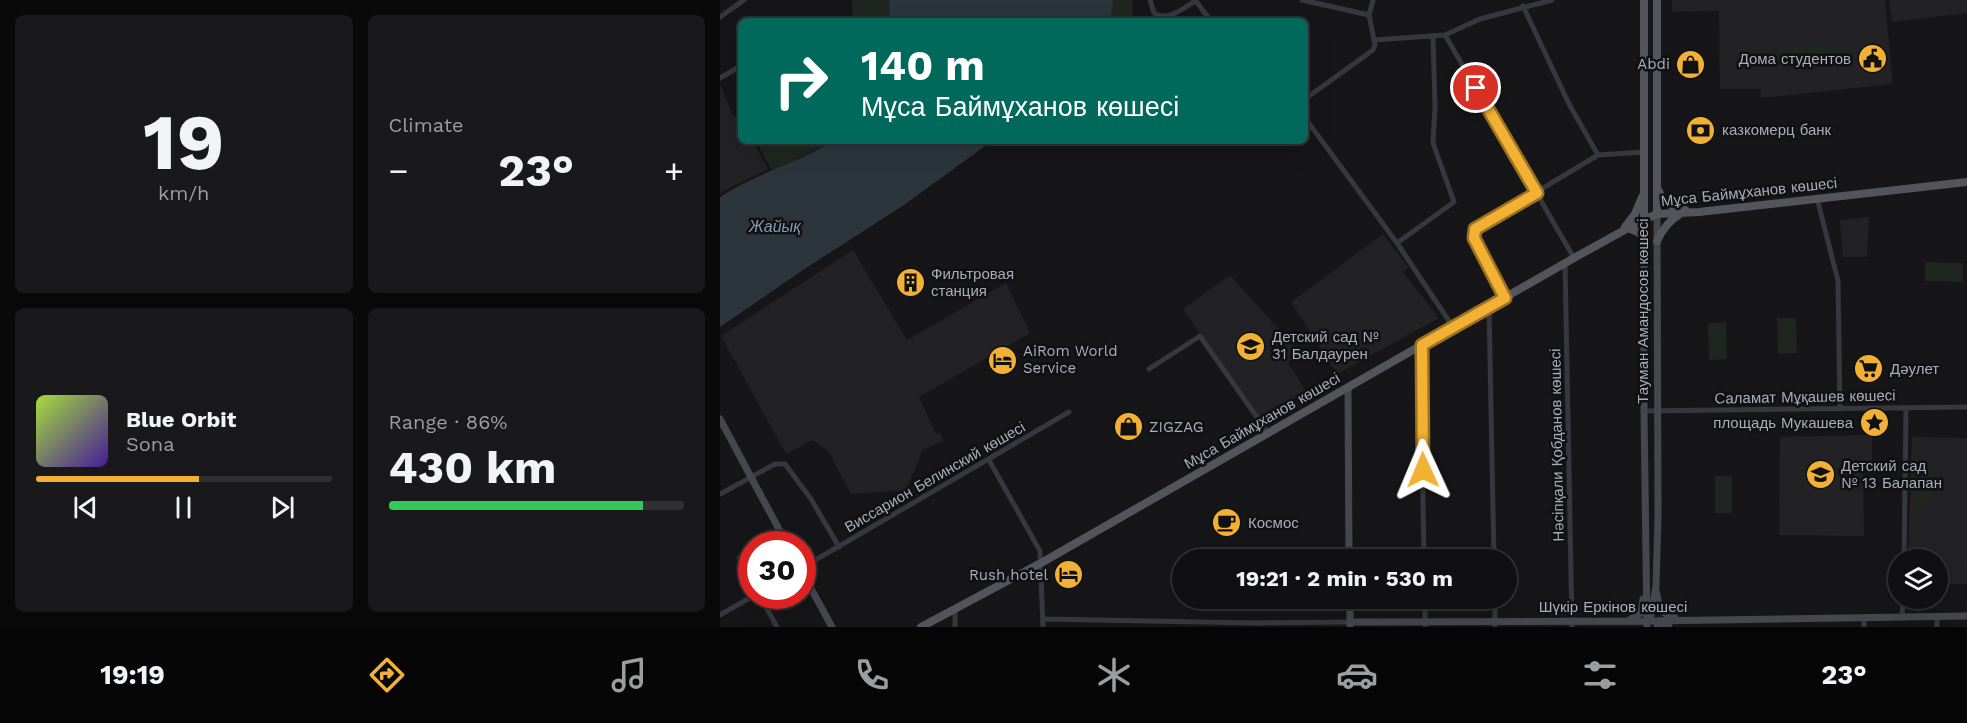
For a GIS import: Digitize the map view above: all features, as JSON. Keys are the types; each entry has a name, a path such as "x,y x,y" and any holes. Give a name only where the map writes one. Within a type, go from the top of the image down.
{"main road":[{"name":"Тауман Амандосов көшесі","path":"1644,0 1644,411 1648,624"},
{"name":"Тауман Амандосов көшесі","path":"1648,624 1656,586 1658,517 1657,0"},
{"name":"Мұса Баймұханов көшесі","path":"921,627 1041,563 1565,263 1657,214 1967,182"},
{"path":"1657,186 1665,203 1692,212"},
{"path":"1644,242 1640,233 1625,230 1645,190"},
{"path":"1657,241 1665,228 1681,213"},
{"path":"1348,388 1349,549"},
{"path":"720,419 780,531"},
{"path":"1656,586 1659,608 1662,612 1668,616 1686,620"},
{"path":"1637,627 1627,621 1641,613 1646,590"},
{"path":"816,598 832,627"},
{"name":"Шүкір Еркінов көшесі","path":"1350,624 1627,621 1648,624 1686,620 1718,623 1790,618 1967,616"},
{"path":"1657,627 1686,620"}],"street":[{"path":"720,17 744,0"},
{"path":"1150,0 1154,13 1162,16 1169,15 1195,0 1209,18"},
{"path":"1302,0 1369,15"},
{"path":"1308,97 1373,50 1375,45 1369,15 1373,0"},
{"path":"1374,40 1445,35 1480,19 1552,0"},
{"path":"1523,6 1569,104 1598,155"},
{"path":"1445,35 1574,258"},
{"path":"1397,243 1454,202 1433,143 1435,106 1433,37"},
{"path":"720,78 738,68"},
{"path":"1308,122 1397,243 1453,327"},
{"path":"1505,298 1474,238 1475,229 1598,155 1645,152"},
{"path":"1817,198 1838,281 1840,409"},
{"name":"Нәсіпқали Қобданов көшесі","path":"1565,263 1572,623"},
{"path":"1489,307 1494,549"},
{"path":"1149,369 1200,336 1268,433"},
{"path":"1422,345 1424,549"},
{"name":"Саламат Мұқашев көшесі","path":"1644,411 1967,407"},
{"path":"1904,549 1906,408"},
{"name":"Виссарион Белинский көшесі","path":"816,560 1069,412"},
{"path":"989,460 1040,551 1043,627"},
{"path":"720,494 775,464 785,464 811,499 839,547"},
{"path":"720,615 738,605"},
{"path":"767,609 777,627"},
{"path":"955,609 955,627"},
{"path":"1902,609 1902,616"},
{"path":"1937,616 1937,627"},
{"path":"1864,617 1864,627"},
{"path":"1790,618 1790,627"},
{"name":"Шүкір Еркінов көшесі","path":"1043,619 1174,620 1256,625 1350,624"},
{"path":"1173,627 1174,620"}],"shaded area":[{"path":"852,0 889,0 890,18 853,18"},
{"path":"1113,0 1133,0 1132,18 1111,18"},
{"path":"1672,0 1885,0 1893,84 1761,98 1760,89 1720,89 1719,11 1672,12"},
{"path":"1889,0 1967,0 1967,13 1892,22"},
{"path":"1835,44 1835,60 1808,60 1808,45"},
{"path":"1777,45 1805,45 1805,60 1778,61"},
{"path":"720,84 734,117 738,116 738,144 755,144 768,169 720,193"},
{"path":"758,144 827,144 772,171"},
{"path":"1869,217 1867,257 1843,257 1840,220"},
{"path":"1383,234 1408,267 1403,272 1439,318 1337,374 1291,302"},
{"path":"853,250 907,340 1006,283 1030,333 919,397 936,434 940,433 943,441 923,450 906,490 851,494 828,451 813,440 786,454 721,336"},
{"path":"1925,262 1963,263 1963,282 1925,281"},
{"name":"Детский сад № 31 Балдаурен","path":"1230,275 1300,353 1288,362 1306,391 1259,418 1183,309"},
{"path":"1777,318 1796,318 1797,353 1778,354"},
{"path":"1726,322 1727,359 1709,360 1708,323"},
{"path":"1872,435 1872,468 1863,469 1864,536 1779,535 1780,437"},
{"path":"1912,437 1967,438 1967,584 1948,584 1948,549 1908,549"},
{"path":"1715,476 1732,476 1732,513 1715,513"},
{"path":"1915,478 1930,478 1929,505 1915,505"}],"water":[{"path":"889,0 1113,0 1111,18 890,18"},
{"name":"Жайық","path":"827,144 988,144 904,205 720,327 720,197"}],"place":[{"name":"Дома студентов","path":"1872,59"},
{"name":"Abdi","path":"1691,64"},
{"name":"казкомерц банк","path":"1701,130"},
{"name":"Фильтровая станция","path":"910,283"},
{"name":"Детский сад № 31 Балдаурен","path":"1251,346"},
{"name":"AiRom World Service","path":"1002,360"},
{"name":"Дәулет","path":"1869,369"},
{"name":"площадь Мукашева","path":"1874,423"},
{"name":"ZIGZAG","path":"1128,427"},
{"name":"Детский сад № 13 Балапан","path":"1820,475"},
{"name":"Космос","path":"1227,523"},
{"name":"Rush hotel","path":"1069,575"}],"route":[{"path":"1423,470 1422,345 1505,298 1474,238 1475,229 1537,193 1476,88"}]}
